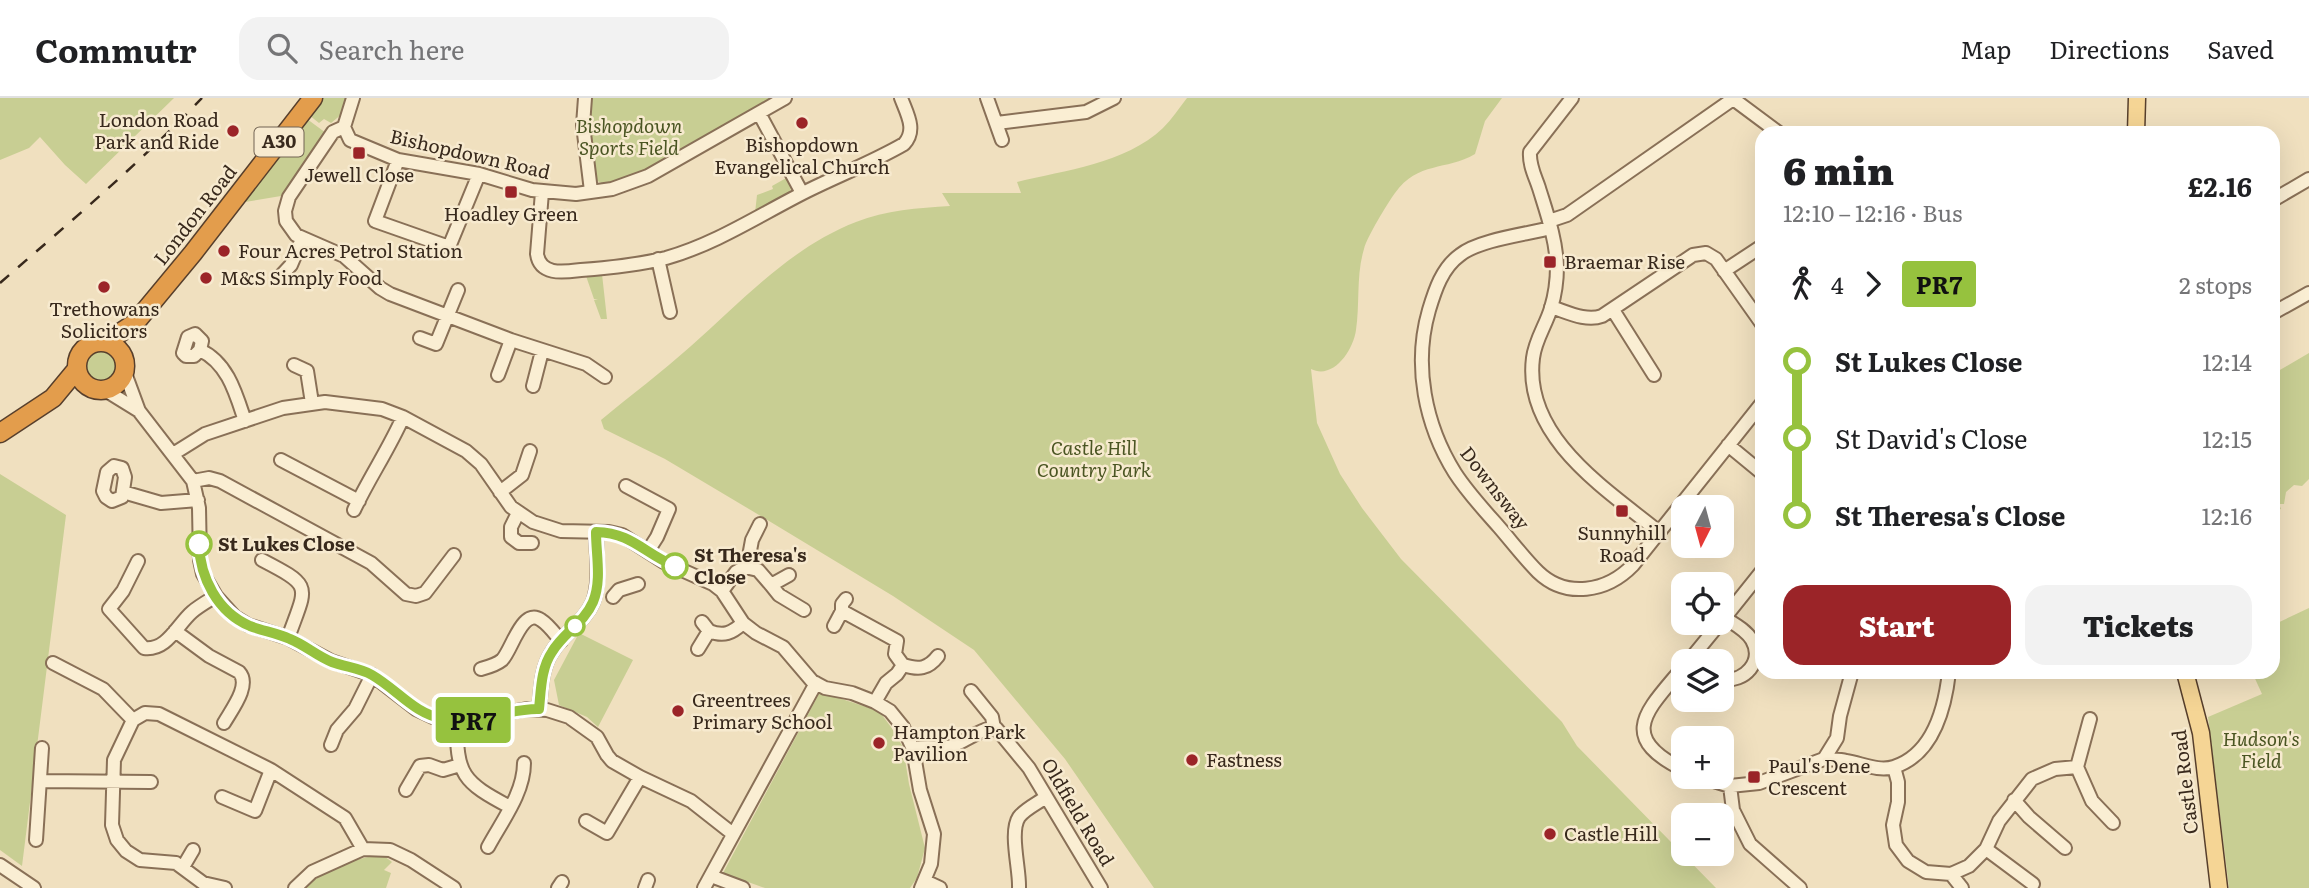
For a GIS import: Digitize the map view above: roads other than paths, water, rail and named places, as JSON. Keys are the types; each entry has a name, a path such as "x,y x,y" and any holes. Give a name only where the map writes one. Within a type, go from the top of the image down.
{"highway":[{"name":"London Road","path":"106,342 135,324 313,98"},
{"name":"London Road","path":"124,366 135,324"},
{"path":"52,398 99,390 116,385 124,366 119,349 106,342 97,342 86,347 78,357 77,369 82,381 99,390"},
{"path":"0,433 52,398 77,369"}],"main road":[{"path":"2137,126 2139,100"},
{"name":"Castle Road","path":"2187,679 2201,733 2219,888"}],"street":[{"path":"353,98 344,127 337,129 328,139 286,204 286,221 292,231 302,239 344,256 385,291 511,340 586,364 605,376"},
{"path":"585,98 583,125 592,191"},
{"name":"Bishopdown Road","path":"344,127 350,140 398,160 479,174 542,192 576,194 612,189 648,176 785,98"},
{"path":"542,192 537,254 543,267 555,272 575,271 659,259 721,236 904,144 909,138 911,128 901,98"},
{"path":"987,98 1002,140"},
{"path":"997,123 1086,112 1114,98"},
{"path":"1572,98 1530,152 1531,164 1550,225 1557,270 1551,307 1533,356 1532,382 1539,408 1550,429 1576,462 1659,532 1755,411"},
{"path":"1733,98 1770,126"},
{"name":"Downsway","path":"1659,532 1629,569 1609,583 1595,588 1578,589 1555,583 1536,569 1465,487 1444,454 1424,392 1422,351 1428,314 1440,280 1457,257 1473,247 1550,225 1733,98"},
{"path":"759,113 802,193"},
{"path":"398,160 375,220 449,247 479,174"},
{"path":"2280,196 2309,178"},
{"path":"279,278 291,265 302,239"},
{"path":"1724,271 1755,251"},
{"path":"1551,307 1594,319 1613,310 1699,253 1712,255 1755,314"},
{"path":"659,259 670,312"},
{"path":"420,338 436,344 458,290"},
{"path":"2280,309 2309,293"},
{"path":"1613,310 1654,374"},
{"path":"498,375 511,340"},
{"path":"200,350 215,358 226,373 245,421"},
{"path":"533,386 542,351"},
{"path":"294,365 307,371 312,403"},
{"path":"124,366 139,411 193,481 198,500 203,574 228,611 241,621 288,638 331,661 372,675 416,709 433,717 457,721 515,710 539,709 562,714 597,737 609,758 640,777 691,801 733,834"},
{"path":"99,390 139,411"},
{"path":"173,454 205,434 283,408 312,403 373,407 403,417 466,451 481,464 518,513 533,522 555,529 622,535 664,562 713,584 722,591 743,622 756,633 783,648 816,683 875,702 894,716 903,727 914,750 920,790 934,834 933,857 923,884 940,888"},
{"path":"281,460 356,505 392,443 403,417"},
{"path":"1728,445 1755,467"},
{"path":"500,492 522,475 530,451"},
{"path":"193,481 209,478 220,481 371,564 411,595 425,593 454,555"},
{"path":"626,486 671,505 648,551"},
{"path":"123,492 161,503 198,500"},
{"path":"518,513 511,527 511,537 522,544 532,543"},
{"path":"747,567 752,540 760,524"},
{"path":"539,709 545,667 551,653 589,609 596,592 596,532"},
{"path":"262,560 301,584 303,595 288,638"},
{"path":"138,561 127,584 106,606 144,648 161,646 192,612 216,596"},
{"path":"722,591 736,572 747,567 758,570 779,595 804,610"},
{"path":"771,585 789,575"},
{"path":"1734,606 1755,581"},
{"path":"596,592 618,599 619,590 638,584"},
{"path":"834,626 844,605 899,637 895,654 903,665 926,667 932,664 937,656"},
{"path":"481,669 503,659 528,619 541,620 561,641"},
{"path":"698,649 705,627 727,634 743,622"},
{"path":"1734,628 1751,638 1755,654 1752,667 1745,675 1734,680"},
{"path":"175,631 201,651 243,676 243,686 224,723"},
{"path":"1699,649 1711,635"},
{"path":"53,663 103,689 133,720"},
{"path":"875,702 886,683 903,665"},
{"path":"331,745 337,730 355,709 372,675"},
{"path":"1824,759 1837,738 1850,679"},
{"path":"1734,785 1768,780 1824,759 1847,761 1868,767 1894,767 1919,752 1941,719 1948,679"},
{"path":"1671,682 1644,717 1643,732 1649,746 1671,763"},
{"path":"704,888 816,683"},
{"name":"Oldfield Road","path":"971,691 992,717 995,728 1027,764 1101,888"},
{"path":"225,888 203,883 176,863 140,860 121,847 112,825 114,760 133,720 145,713 159,714 271,770 345,818 363,849"},
{"path":"2090,719 2077,767 2092,801 2113,823"},
{"path":"457,721 460,765 475,788 510,807"},
{"path":"914,750 925,746 950,746 995,728"},
{"path":"1837,738 1847,761"},
{"path":"36,841 42,748"},
{"path":"488,847 523,778 524,763"},
{"path":"406,790 420,766 429,765 443,770 460,765"},
{"path":"1894,767 1898,782 1898,802 1893,825 1896,845 1908,861 1926,872 1951,874 1969,866 1986,849 1999,821 2032,779 2055,769 2077,767"},
{"path":"222,797 254,811 271,770"},
{"path":"586,821 607,833 640,777"},
{"path":"40,781 151,782"},
{"path":"1730,789 1733,810 1750,844 1800,888"},
{"path":"1019,888 1017,822 1021,814 1046,797"},
{"path":"2014,800 2065,848"},
{"path":"295,888 312,872 363,849 390,850 411,860 454,888"},
{"path":"1986,849 2033,884"},
{"path":"183,867 192,850"},
{"path":"0,865 34,888"},
{"path":"1951,874 1962,888"},
{"path":"711,876 743,888"}],"railway":[{"path":"0,283 129,170 202,98"}],"place":[{"name":"Bishopdown Evangelical Church","path":"802,123"},
{"name":"London Road Park and Ride","path":"233,131"},
{"name":"Jewell Close","path":"359,153"},
{"name":"Hoadley Green","path":"511,192"},
{"name":"Four Acres Petrol Station","path":"224,251"},
{"name":"Braemar Rise","path":"1550,262"},
{"name":"M&S Simply Food","path":"206,278"},
{"name":"Trethowans Solicitors","path":"104,287"},
{"name":"Sunnyhill Road","path":"1622,511"},
{"name":"St Lukes Close","path":"199,544"},
{"name":"St Theresa's Close","path":"675,566"},
{"name":"Greentrees Primary School","path":"678,711"},
{"name":"Hampton Park Pavilion","path":"879,743"},
{"name":"Fastness","path":"1192,760"},
{"name":"Paul's Dene Crescent","path":"1754,777"},
{"name":"Castle Hill","path":"1550,834"}],"park label":[{"name":"Bishopdown Sports Field","path":"629,137"},
{"name":"Castle Hill Country Park","path":"1094,459"},
{"name":"Hudson's Field","path":"2261,750"}]}
